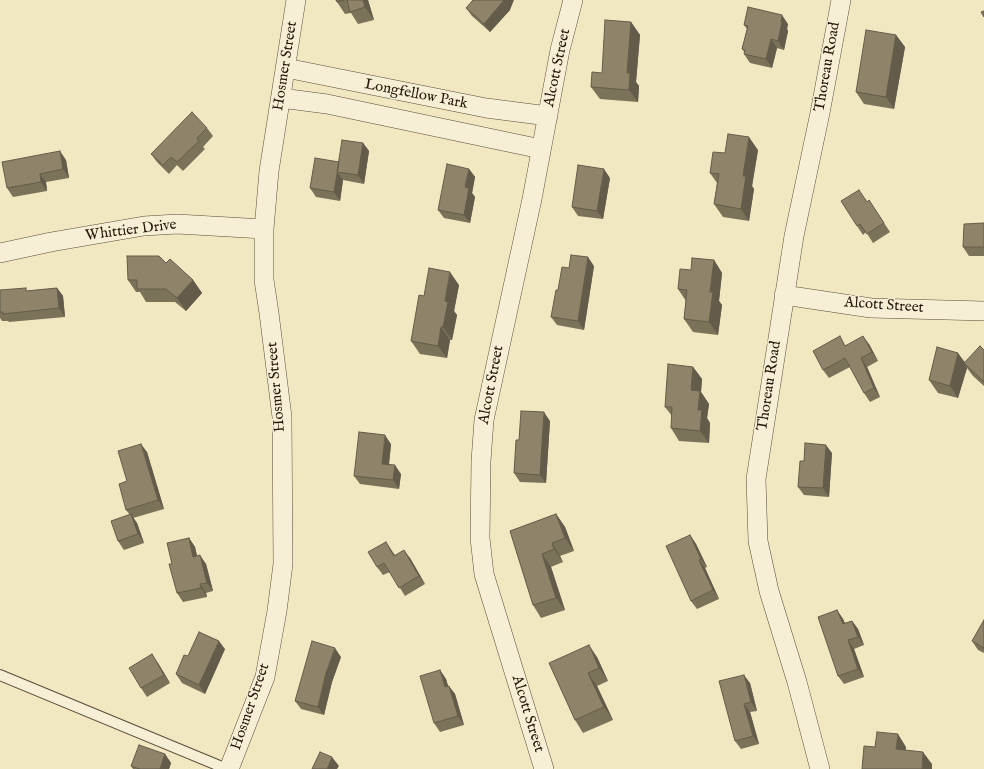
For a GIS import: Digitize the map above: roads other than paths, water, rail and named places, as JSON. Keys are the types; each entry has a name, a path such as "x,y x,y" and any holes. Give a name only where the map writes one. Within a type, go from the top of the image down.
{"street":[{"name":"Hosmer Street","path":"228,769 265,677 277,611 283,564 282,417 270,313 264,280 264,229 269,171 296,0"},
{"name":"Alcott Street","path":"544,769 484,574 480,538 481,461 484,420 532,199 560,50 573,0"},
{"name":"Thoreau Road","path":"820,769 797,682 769,591 758,541 756,479 794,236 820,113 841,0"},
{"name":"Longfellow Park","path":"286,68 478,107 548,116"},
{"name":"Longfellow Park","path":"281,98 327,104 541,148"},
{"name":"Whittier Drive","path":"0,253 51,242 144,226 177,224 264,229"},
{"name":"Alcott Street","path":"784,296 871,308 984,311"}],"lane":[{"path":"0,675 228,769"}]}
